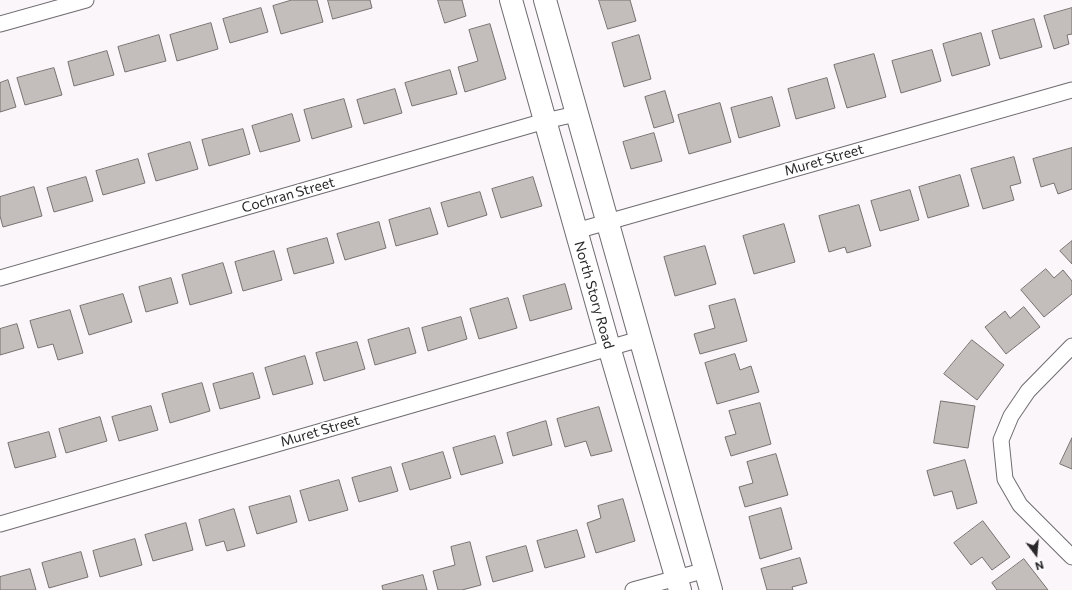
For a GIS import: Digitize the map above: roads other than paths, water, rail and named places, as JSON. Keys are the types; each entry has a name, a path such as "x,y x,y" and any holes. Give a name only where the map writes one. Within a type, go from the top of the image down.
{"main road":[{"name":"North Story Road","path":"512,0 609,347 679,584"},
{"path":"545,0 606,222 708,580"}],"street":[{"path":"0,24 86,0"},
{"name":"Muret Street","path":"576,231 1072,90"},
{"name":"Cochran Street","path":"0,278 545,121 576,114"},
{"name":"Muret Street","path":"0,524 640,339"},
{"path":"1072,346 1028,391 1011,416 1001,440 1005,479 1020,505 1072,557"},
{"path":"633,590 708,580"}]}
